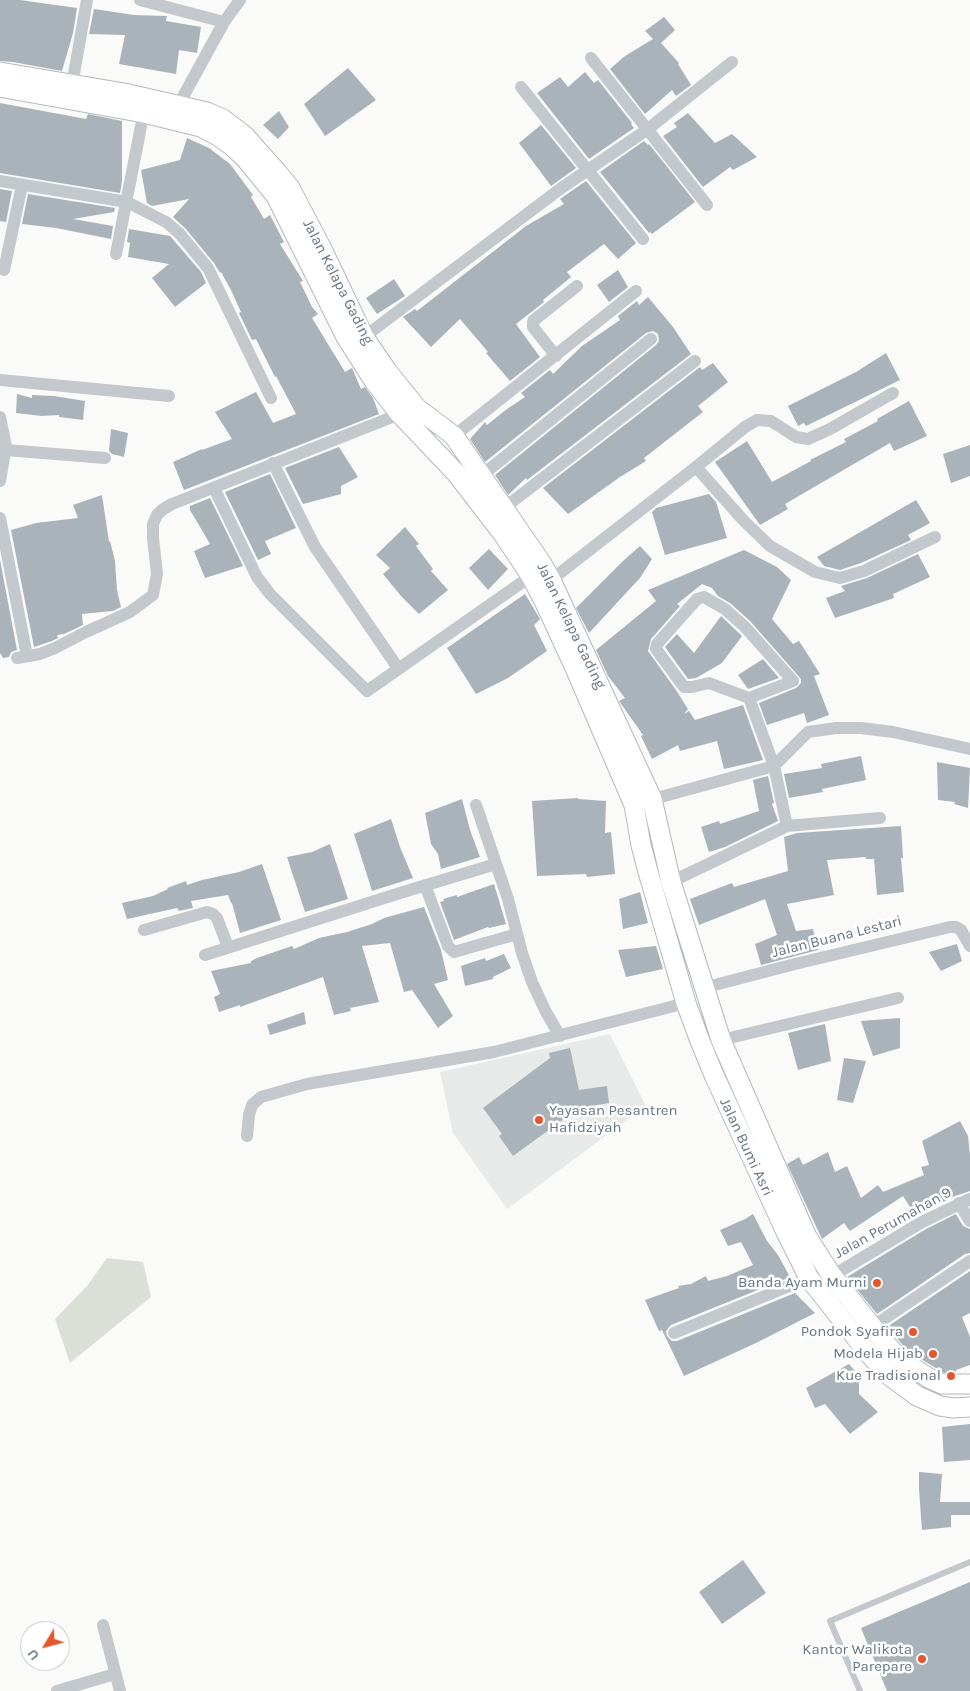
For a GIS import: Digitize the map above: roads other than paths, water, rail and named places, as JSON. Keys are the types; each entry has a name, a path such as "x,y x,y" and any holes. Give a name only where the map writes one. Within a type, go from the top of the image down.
{"street":[{"path":"71,91 87,0"},
{"path":"140,0 158,2 224,22"},
{"path":"179,104 224,22 240,0"},
{"path":"591,58 707,204"},
{"path":"364,337 587,170 648,129 732,62"},
{"name":"Jalan Kelapa Gading","path":"0,72 71,91 145,106 201,127 218,136 283,192 323,251 364,337 387,371 409,411 503,534 531,576 575,668 634,805"},
{"name":"Jalan Kelapa Gading","path":"0,87 71,91"},
{"path":"520,87 644,239"},
{"name":"Jalan Kelapa Gading","path":"145,106 179,104 223,119 244,135 278,172 283,192 346,337 374,380 409,411 454,436 542,564 652,799"},
{"path":"116,254 145,106"},
{"path":"0,181 127,202 166,222 179,233 208,268 271,398"},
{"path":"4,270 22,185"},
{"path":"556,356 533,327 533,321 577,286"},
{"path":"454,436 636,292"},
{"path":"481,476 651,339"},
{"path":"504,508 695,360"},
{"path":"0,380 169,396"},
{"path":"551,580 745,427 757,420 771,421 796,437 808,439 830,429 894,393"},
{"path":"0,518 22,657 40,654 130,612 153,595 156,580 154,524 157,515 172,504 409,411"},
{"path":"0,417 6,450 0,481"},
{"path":"6,450 105,458"},
{"path":"273,464 315,547 398,668"},
{"path":"696,467 770,546 815,572 840,578 864,571 936,537"},
{"path":"214,488 257,577 270,594 367,691 531,576"},
{"path":"749,698 793,681 745,627 724,608 704,597 697,599 657,644 656,650 684,687 709,683 749,698 774,766 787,826"},
{"path":"634,805 774,766 808,732 836,728 861,728 893,732 970,749"},
{"name":"Jalan Bumi Asri","path":"652,799 671,882 703,988 810,1278 868,1354 890,1376 916,1396 940,1406 953,1408 970,1407"},
{"path":"476,805 508,898 532,982 560,1036"},
{"name":"Jalan Bumi Asri","path":"634,805 641,845 686,1003 714,1076 792,1226 818,1256 872,1327 901,1360 942,1384 970,1384"},
{"path":"671,882 787,826 880,818"},
{"path":"205,955 496,864"},
{"path":"425,885 448,946 454,952 517,934"},
{"path":"144,930 207,912 217,918 228,947"},
{"name":"Jalan Buana Lestari","path":"703,988 950,927 956,927 960,930 970,946"},
{"path":"721,1040 898,998"},
{"path":"247,1136 252,1105 261,1097 307,1084 494,1052 686,1003"},
{"path":"965,1201 970,1221"},
{"name":"Jalan Perumahan 9","path":"832,1276 922,1222 965,1201"},
{"path":"872,1327 970,1261"},
{"path":"674,1333 810,1278"},
{"path":"103,1625 120,1691"},
{"path":"57,1691 115,1674"}],"lane":[{"path":"860,1691 830,1621 970,1562"}],"place":[{"name":"Yayasan Pesantren Hafidziyah","path":"539,1120"},
{"name":"Banda Ayam Murni","path":"877,1283"},
{"name":"Pondok Syafira","path":"913,1332"},
{"name":"Modela Hijab","path":"933,1354"},
{"name":"Kue Tradisional","path":"951,1376"},
{"name":"Kantor Walikota Parepare","path":"922,1659"}]}
